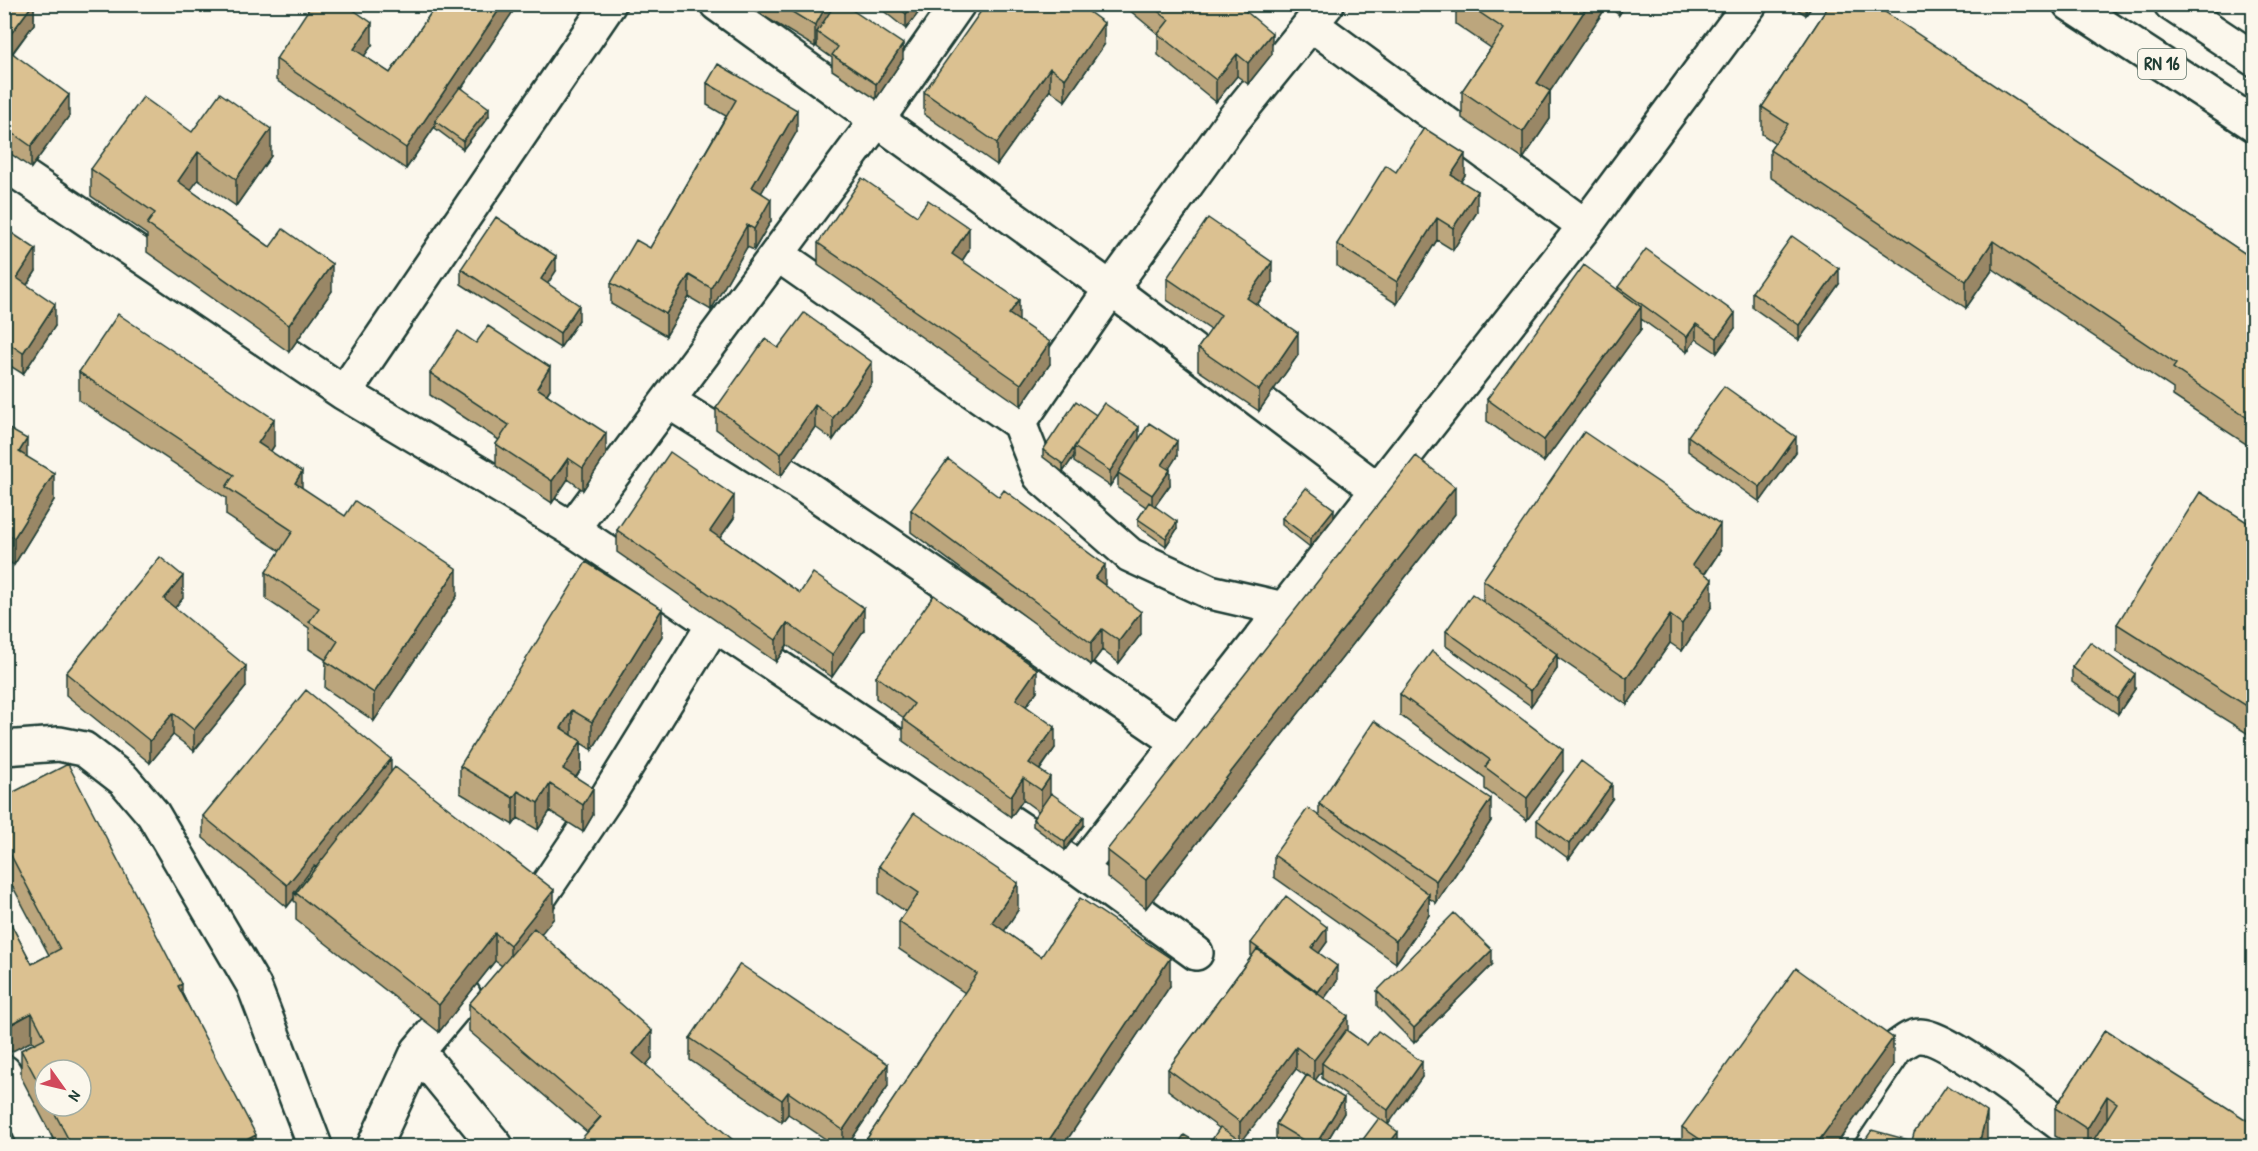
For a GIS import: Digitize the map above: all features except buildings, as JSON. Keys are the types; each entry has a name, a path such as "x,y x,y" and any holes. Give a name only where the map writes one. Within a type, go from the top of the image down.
{"street":[{"path":"344,393 609,4"},
{"path":"717,4 1111,289 1378,490"},
{"path":"572,529 877,120 958,4"},
{"path":"1080,869 1585,226 1750,4"},
{"name":"RN 16","path":"2070,4 2253,124"},
{"name":"RN 16","path":"2170,4 2207,15 2253,59"},
{"path":"1019,423 1111,289 1233,120 1319,14 1585,226"},
{"path":"4,163 344,393 572,529 1080,869 1196,953"},
{"path":"777,254 1019,423 1040,476 1130,555 1210,592 1284,609"},
{"path":"668,401 807,488 1180,743"},
{"path":"374,1146 418,1051 493,961 609,794 714,624"},
{"path":"4,748 59,744 84,749 124,780 153,814 254,986 315,1146"},
{"path":"1830,1146 1896,1048 1911,1038 1922,1035 1958,1052 2090,1146"},
{"path":"418,1051 496,1146"},
{"path":"4,1072 37,1146"}]}
